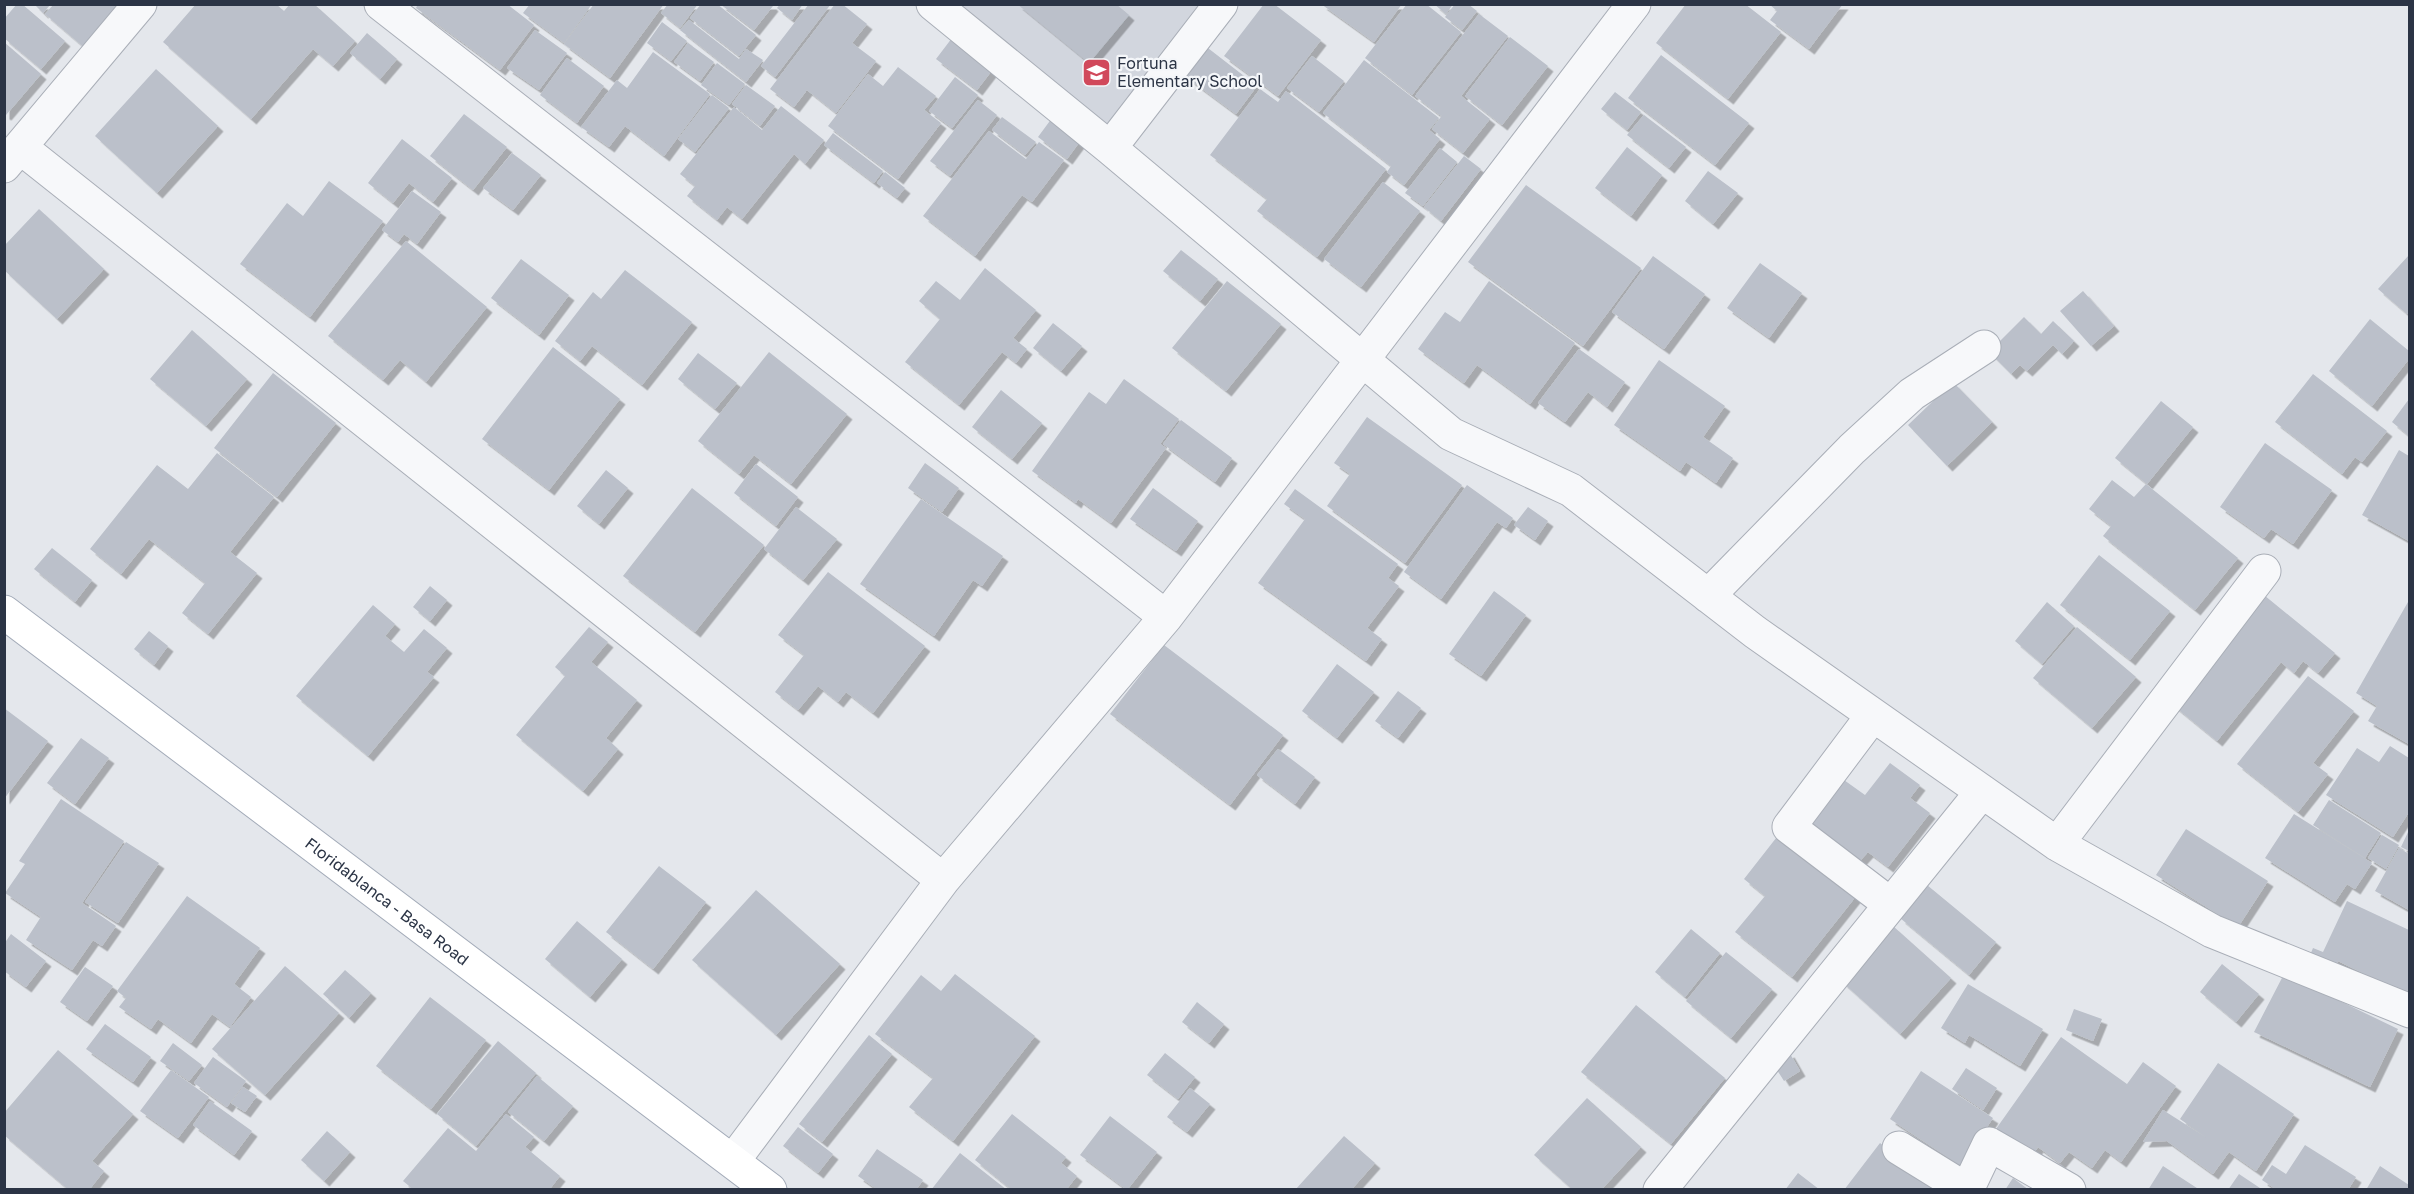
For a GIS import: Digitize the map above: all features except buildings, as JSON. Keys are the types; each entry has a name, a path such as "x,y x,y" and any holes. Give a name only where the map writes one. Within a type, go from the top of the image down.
{"main road":[{"name":"Floridablanca - Basa Road","path":"4,612 770,1190"}],"street":[{"path":"140,4 12,156 943,880"},
{"path":"381,4 1166,617"},
{"path":"933,4 1363,358 1451,434 1571,490 1708,596 1981,793 2057,844 2212,931 2409,1011"},
{"path":"1110,148 1221,4"},
{"path":"733,1161 943,880 1166,617 1634,4"},
{"path":"1708,596 1844,457 1912,394 1983,347"},
{"path":"2057,844 2264,571"},
{"path":"1873,715 1789,827 1890,904"},
{"path":"1660,1190 1981,793"},
{"path":"1899,1148 1967,1190 1989,1144 2069,1190"}],"shaded area":[{"name":"Fortuna Elementary School","path":"947,5 1215,5 1112,139"}],"place":[{"name":"Fortuna Elementary School","path":"1096,72"}]}
